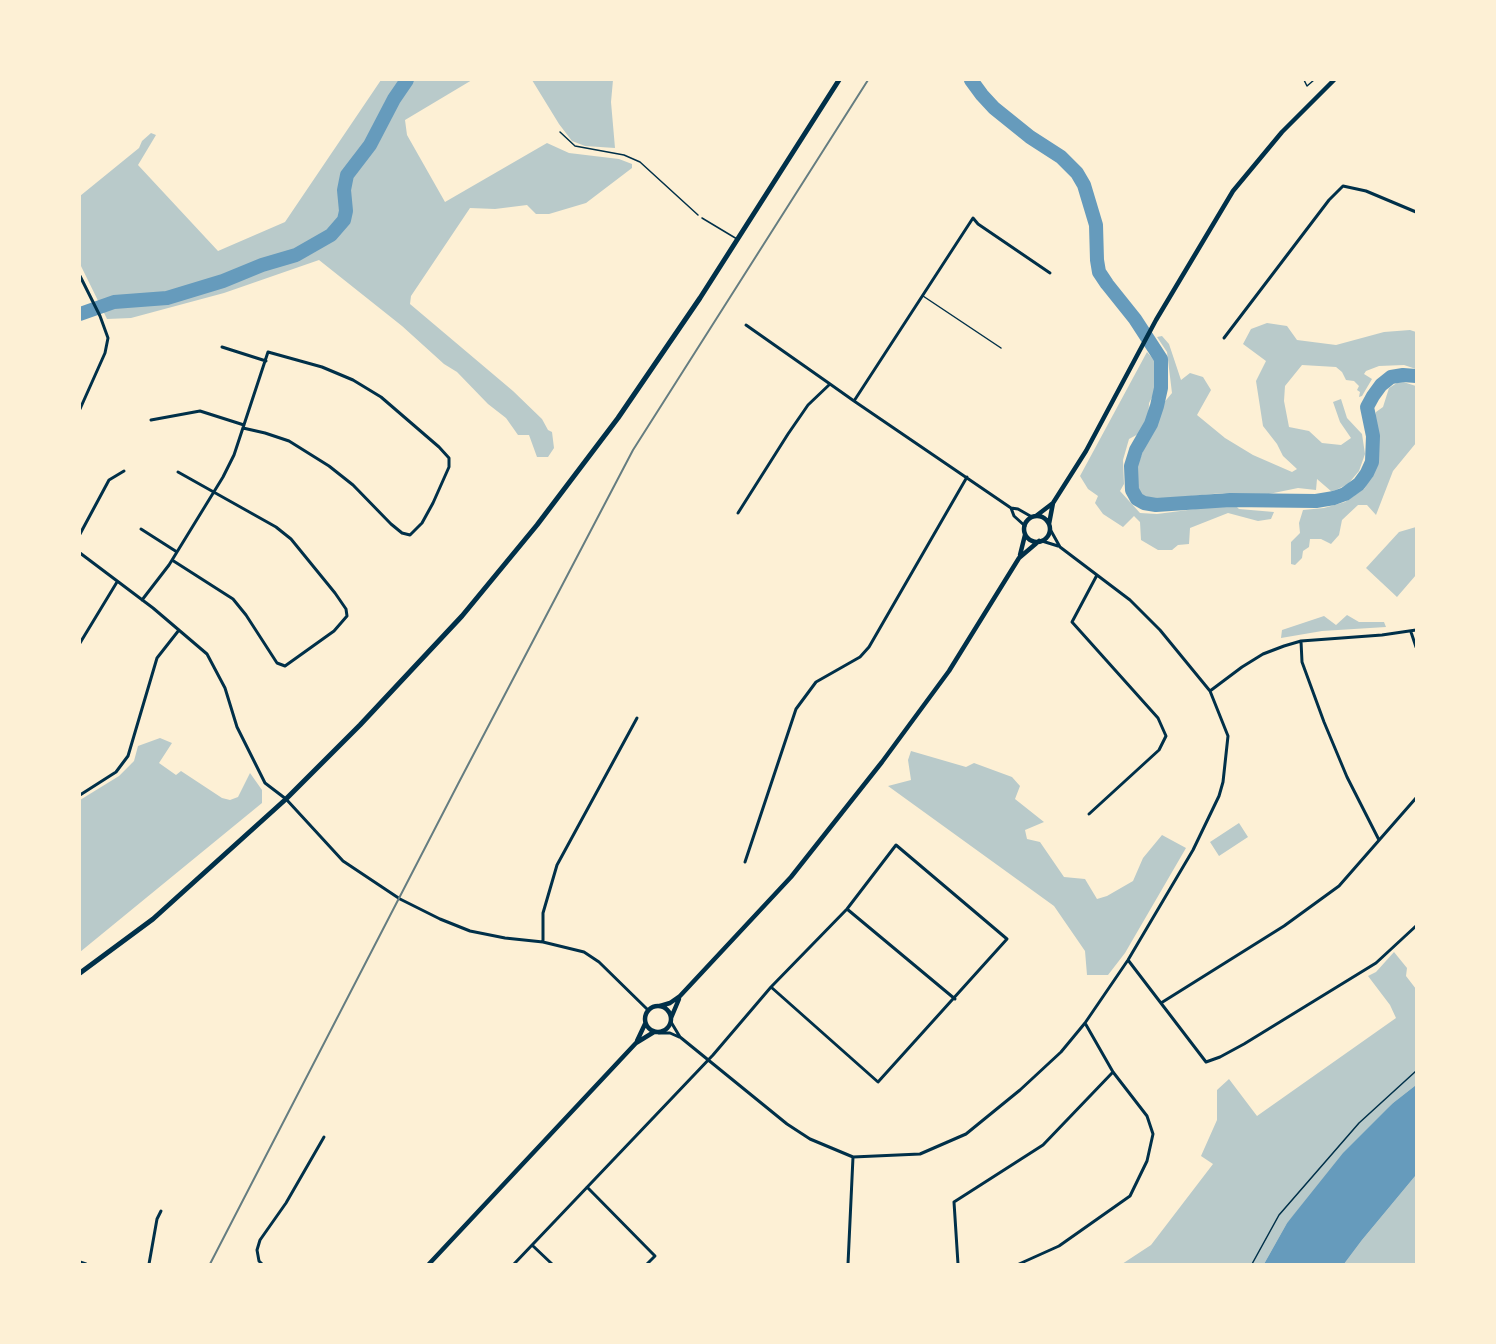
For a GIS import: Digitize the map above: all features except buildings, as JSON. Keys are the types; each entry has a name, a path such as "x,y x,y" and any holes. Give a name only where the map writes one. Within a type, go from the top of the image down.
{"main road":[{"path":"80,973 153,919 286,800 437,643 537,525 624,409 738,239 839,80"},
{"path":"636,1043 648,1010 670,1004 680,996 791,877 882,762 949,670 1019,558 1027,521 1053,503 1086,451 1156,320 1233,191 1282,132 1334,80"},
{"path":"1019,558 1047,537 1053,503"},
{"path":"1034,517 1043,518 1049,527"},
{"path":"1025,534 1032,541 1041,541"},
{"path":"429,1264 636,1043 667,1029 680,996"},
{"path":"660,1006 667,1010 671,1020"},
{"path":"645,1023 650,1030 656,1032"}],"street":[{"path":"1224,338 1329,200 1343,186 1366,191 1416,212"},
{"path":"854,401 973,218 1050,273"},
{"path":"80,276 108,334 108,343 80,409"},
{"path":"746,325 1011,508 1034,517"},
{"path":"222,347 266,361"},
{"path":"142,600 172,560 234,455 243,427 266,361 268,352 322,367 353,380 381,397 439,447 449,458 449,466 422,523 410,535 391,524 353,485 329,466 289,441 243,427 200,411 184,412 151,420"},
{"path":"738,513 808,405 830,384"},
{"path":"80,534 109,480 124,471"},
{"path":"172,560 233,599 277,663 285,666 343,622 347,616 346,609 303,551 291,539 276,527 178,472"},
{"path":"745,862 796,709 816,682 860,657 869,647 967,477"},
{"path":"1011,508 1014,516 1025,526"},
{"path":"1049,527 1060,547"},
{"path":"141,529 177,552"},
{"path":"656,1032 670,1033 680,1037 810,1140 853,1157 920,1154 966,1134 1014,1096 1061,1052 1085,1023 1128,960 1192,850 1219,796 1223,782 1228,736 1210,691 1160,630 1130,600 1060,547 1041,541"},
{"path":"80,553 142,600 207,654 225,688 237,727 265,783 286,800 343,861 400,899 470,931 543,942 584,952 599,962 648,1010"},
{"path":"1089,814 1159,750 1166,736 1158,718 1072,622 1097,575"},
{"path":"80,643 117,582"},
{"path":"80,795 116,772 128,756 157,658 179,630"},
{"path":"1210,691 1263,654 1301,641 1416,630"},
{"path":"1411,632 1416,647"},
{"path":"1301,641 1302,662 1324,722 1347,777 1379,840"},
{"path":"543,942 543,913 557,865 637,718"},
{"path":"1161,1003 1316,904 1338,886 1416,798"},
{"path":"514,1264 708,1060 771,987 847,909 896,845 1007,939 878,1083 771,987"},
{"path":"847,909 955,999"},
{"path":"1128,960 1206,1062 1244,1044 1376,963 1416,926"},
{"path":"671,1020 680,1037"},
{"path":"1019,1264 1059,1246 1130,1196 1147,1161 1153,1134 1148,1116 1113,1072 1085,1023"},
{"path":"958,1264 954,1202 1043,1145 1113,1072"},
{"path":"262,1264 256,1250 260,1240 286,1203 324,1137"},
{"path":"848,1264 853,1157"},
{"path":"587,1187 655,1256 647,1264"},
{"path":"149,1264 157,1219 161,1211"},
{"path":"532,1245 552,1264"},
{"path":"80,1262 86,1264"}],"lane":[{"path":"702,218 738,239"},
{"path":"923,296 1001,348"}],"path":[{"path":"1304,80 1307,86 1314,80"},
{"path":"560,132 568,142 579,147 624,155 640,162 702,218"},
{"path":"1252,1264 1279,1215 1359,1123 1416,1071"}],"shaded area":[{"path":"381,80 472,80 405,120 407,135 445,202 547,143 569,153 619,159 632,164 632,168 586,203 549,214 536,214 527,205 495,209 470,208 411,296 410,304 513,391 542,419 548,430 552,432 554,448 548,457 537,457 529,435 518,435 506,418 488,404 457,372 444,364 402,326 319,260 224,293 131,318 107,319 80,264 80,196 139,148 142,141 151,133 156,135 138,165 218,251 285,222"},
{"path":"532,80 613,80 611,102 615,148 585,146 572,141"},
{"path":"1267,323 1287,326 1297,340 1336,345 1384,332 1410,330 1416,332 1416,369 1404,365 1379,366 1366,371 1364,374 1372,379 1362,396 1359,397 1360,392 1357,390 1359,386 1354,381 1346,380 1336,367 1302,365 1285,386 1284,401 1289,427 1309,431 1322,443 1341,445 1351,438 1340,422 1333,402 1341,399 1347,418 1362,434 1365,454 1359,471 1348,484 1332,492 1317,479 1316,490 1298,488 1259,496 1223,493 1150,500 1138,495 1135,483 1137,466 1162,405 1172,393 1167,352 1157,337 1162,336 1169,344 1181,380 1190,373 1203,377 1211,390 1197,415 1225,438 1253,455 1292,472 1297,469 1283,456 1263,426 1256,381 1266,361 1243,344 1251,329"},
{"path":"1147,352 1154,360 1157,372 1156,390 1149,403 1148,421 1142,432 1129,439 1123,460 1124,484 1120,491 1140,513 1157,514 1234,504 1239,509 1274,512 1271,519 1258,521 1228,513 1190,528 1189,544 1178,545 1172,550 1158,550 1141,540 1140,522 1134,516 1123,527 1103,514 1095,503 1098,496 1088,489 1080,476"},
{"path":"1400,381 1416,386 1416,443 1393,471 1376,515 1367,505 1358,505 1342,520 1339,535 1331,544 1321,539 1310,539 1309,547 1303,551 1302,558 1295,565 1291,564 1291,542 1300,533 1299,523 1303,510 1324,508 1345,502 1365,488 1373,466 1378,460 1378,439 1373,421 1376,412 1383,407 1389,388"},
{"path":"1416,527 1416,575 1397,597 1366,568 1399,532"},
{"path":"1347,615 1359,622 1384,622 1386,627 1322,631 1281,638 1282,630 1324,616 1336,625"},
{"path":"160,738 172,743 159,763 176,775 181,771 222,798 230,800 238,797 250,773 262,790 262,803 80,952 80,800 119,776 134,761 138,746"},
{"path":"911,751 966,767 974,763 1012,777 1020,786 1015,799 1044,822 1025,830 1027,839 1040,842 1064,877 1085,879 1097,899 1133,881 1143,858 1162,835 1186,848 1125,953 1108,975 1087,975 1085,951 1054,906 888,786 911,780 908,760"},
{"path":"1239,823 1248,837 1219,856 1210,842"},
{"path":"1394,952 1407,968 1406,976 1416,989 1416,1085 1393,1103 1287,1223 1264,1264 1122,1264 1151,1245 1213,1164 1201,1156 1217,1120 1217,1090 1229,1079 1257,1116 1396,1018 1390,1005 1368,976 1376,972"},
{"path":"1416,1175 1416,1264 1344,1264 1362,1240"}],"water":[{"path":"1416,1085 1416,1175 1344,1264 1264,1264 1287,1223 1343,1153 1393,1103"}],"waterway":[{"path":"80,314 114,302 167,298 223,281 262,265 296,255 331,235 344,220 346,211 344,190 347,175 370,145 394,99 407,80"},
{"path":"971,80 994,108 1030,137 1061,157 1077,173 1084,185 1096,225 1099,272 1135,319 1161,359 1161,388 1157,406 1131,466 1132,490 1137,499 1156,505 1230,500 1316,501 1345,494 1359,484 1372,462 1373,436 1367,407 1373,396 1391,377 1416,376"}],"railway":[{"path":"210,1264 633,450 868,80"}]}
